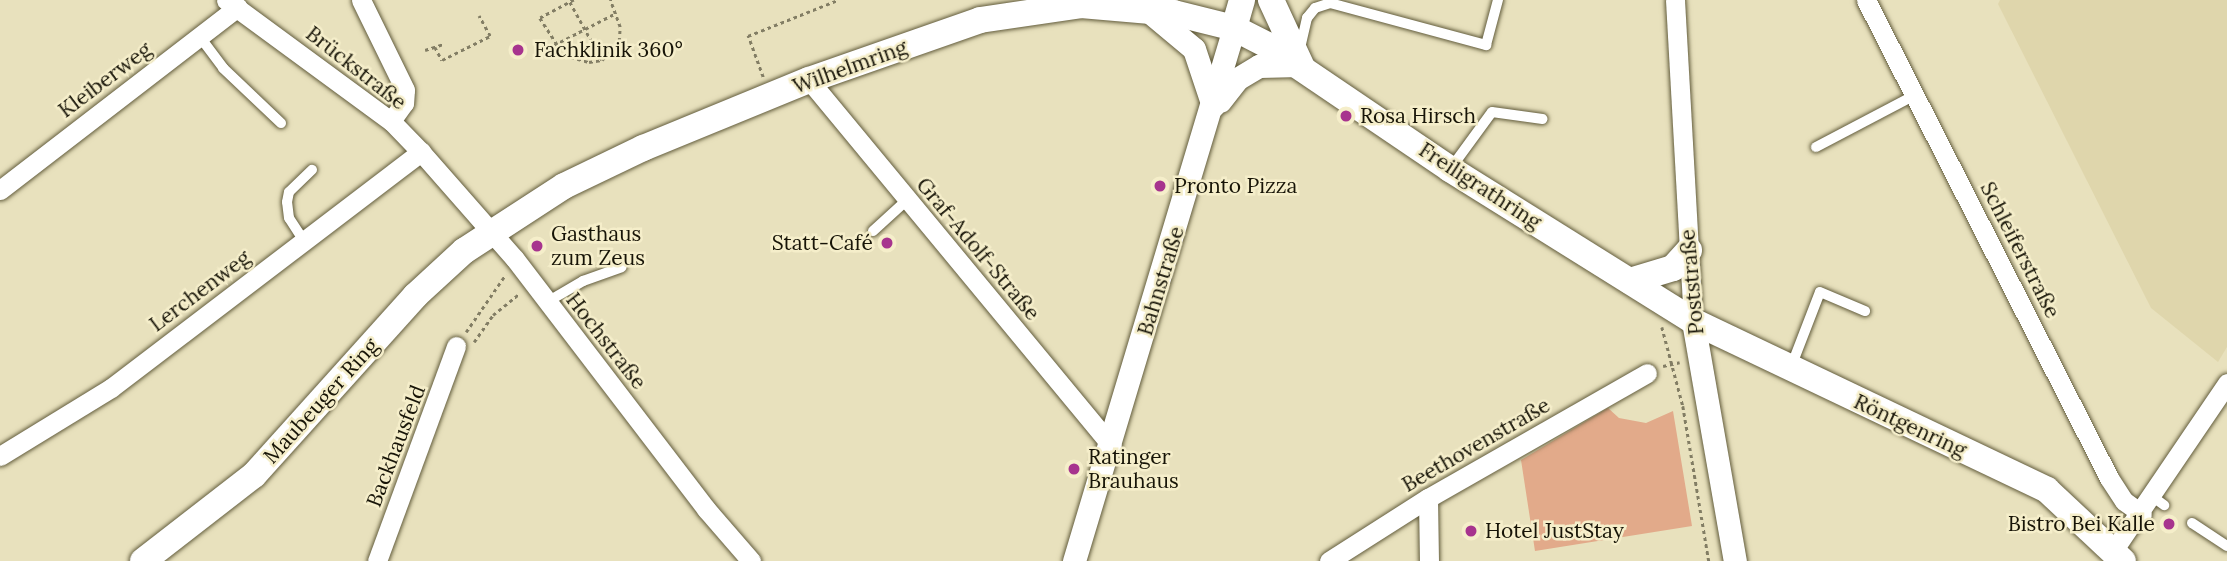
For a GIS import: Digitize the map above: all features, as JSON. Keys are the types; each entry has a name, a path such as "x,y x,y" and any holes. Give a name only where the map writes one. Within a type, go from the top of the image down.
{"main road":[{"path":"1146,9 1192,0"},
{"name":"Bahnstraße","path":"1234,28 1242,0"},
{"path":"1271,0 1301,65"},
{"name":"Wilhelmring","path":"491,231 564,186 770,96 980,20 1080,2 1146,9 1234,28"},
{"name":"Freiligrathring","path":"1234,28 1301,65 1450,169 1693,321"},
{"name":"Maubeuger Ring","path":"143,561 254,475 415,296 491,231"},
{"path":"1630,281 1673,268 1689,250"},
{"name":"Röntgenring","path":"1693,321 2047,490 2115,558"}],"street":[{"path":"361,0 405,90 404,103 391,121"},
{"name":"Poststraße","path":"1675,0 1693,321 1735,561"},
{"name":"Schleiferstraße","path":"1866,0 2109,478 2124,501 2153,505"},
{"name":"Brückstraße","path":"232,4 391,121 421,152"},
{"name":"Kleiberweg","path":"0,190 200,37 232,4"},
{"path":"1146,9 1194,49 1213,109"},
{"name":"Bahnstraße","path":"1074,561 1112,446 1213,109 1234,28"},
{"path":"1213,109 1244,74 1270,63 1301,65"},
{"name":"Graf-Adolf-Straße","path":"810,80 1112,446"},
{"name":"Hochstraße","path":"421,152 515,259 751,561"},
{"name":"Lerchenweg","path":"0,456 111,388 421,152"},
{"name":"Backhausfeld","path":"377,561 456,346"},
{"name":"Beethovenstraße","path":"1329,561 1428,498 1647,373"},
{"path":"2115,558 2153,505 2225,389"},
{"path":"1428,498 1429,561"}],"lane":[{"path":"1301,65 1302,26 1321,5 1345,6 1486,45 1498,0"},
{"path":"200,37 223,68 281,123"},
{"path":"1816,147 1915,95"},
{"path":"1450,169 1492,111 1544,118"},
{"path":"304,241 289,218 287,202 289,192 312,170"},
{"path":"873,231 907,200"},
{"path":"547,302 583,281 622,267"},
{"path":"1791,369 1820,292 1865,311"},
{"path":"2192,523 2227,546"}],"path":[{"path":"602,60 572,1 540,18 554,45 576,62 602,60 620,41 616,13 610,0"},
{"path":"770,96 748,36 838,0"},
{"path":"554,45 616,13"},
{"path":"435,47 442,60 490,36 479,16"},
{"path":"425,51 443,44"},
{"path":"456,346 515,259"},
{"path":"456,346 478,341 493,315 532,283"},
{"path":"1656,298 1670,363 1684,406 1709,561"},
{"path":"1647,373 1670,363 1700,359"}],"shaded area":[{"path":"2000,0 2227,0 2227,347 2218,362 2151,308 1998,4"},
{"path":"1608,408 1619,418 1646,423 1673,411 1692,526 1535,551 1521,460"}],"place":[{"name":"Fachklinik 360°","path":"518,50"},
{"name":"Rosa Hirsch","path":"1346,116"},
{"name":"Pronto Pizza","path":"1160,186"},
{"name":"Statt-Café","path":"887,243"},
{"name":"Gasthaus zum Zeus","path":"537,246"},
{"name":"Ratinger Brauhaus","path":"1074,469"},
{"name":"Bistro Bei Kalle","path":"2169,524"},
{"name":"Hotel JustStay","path":"1471,531"}]}
